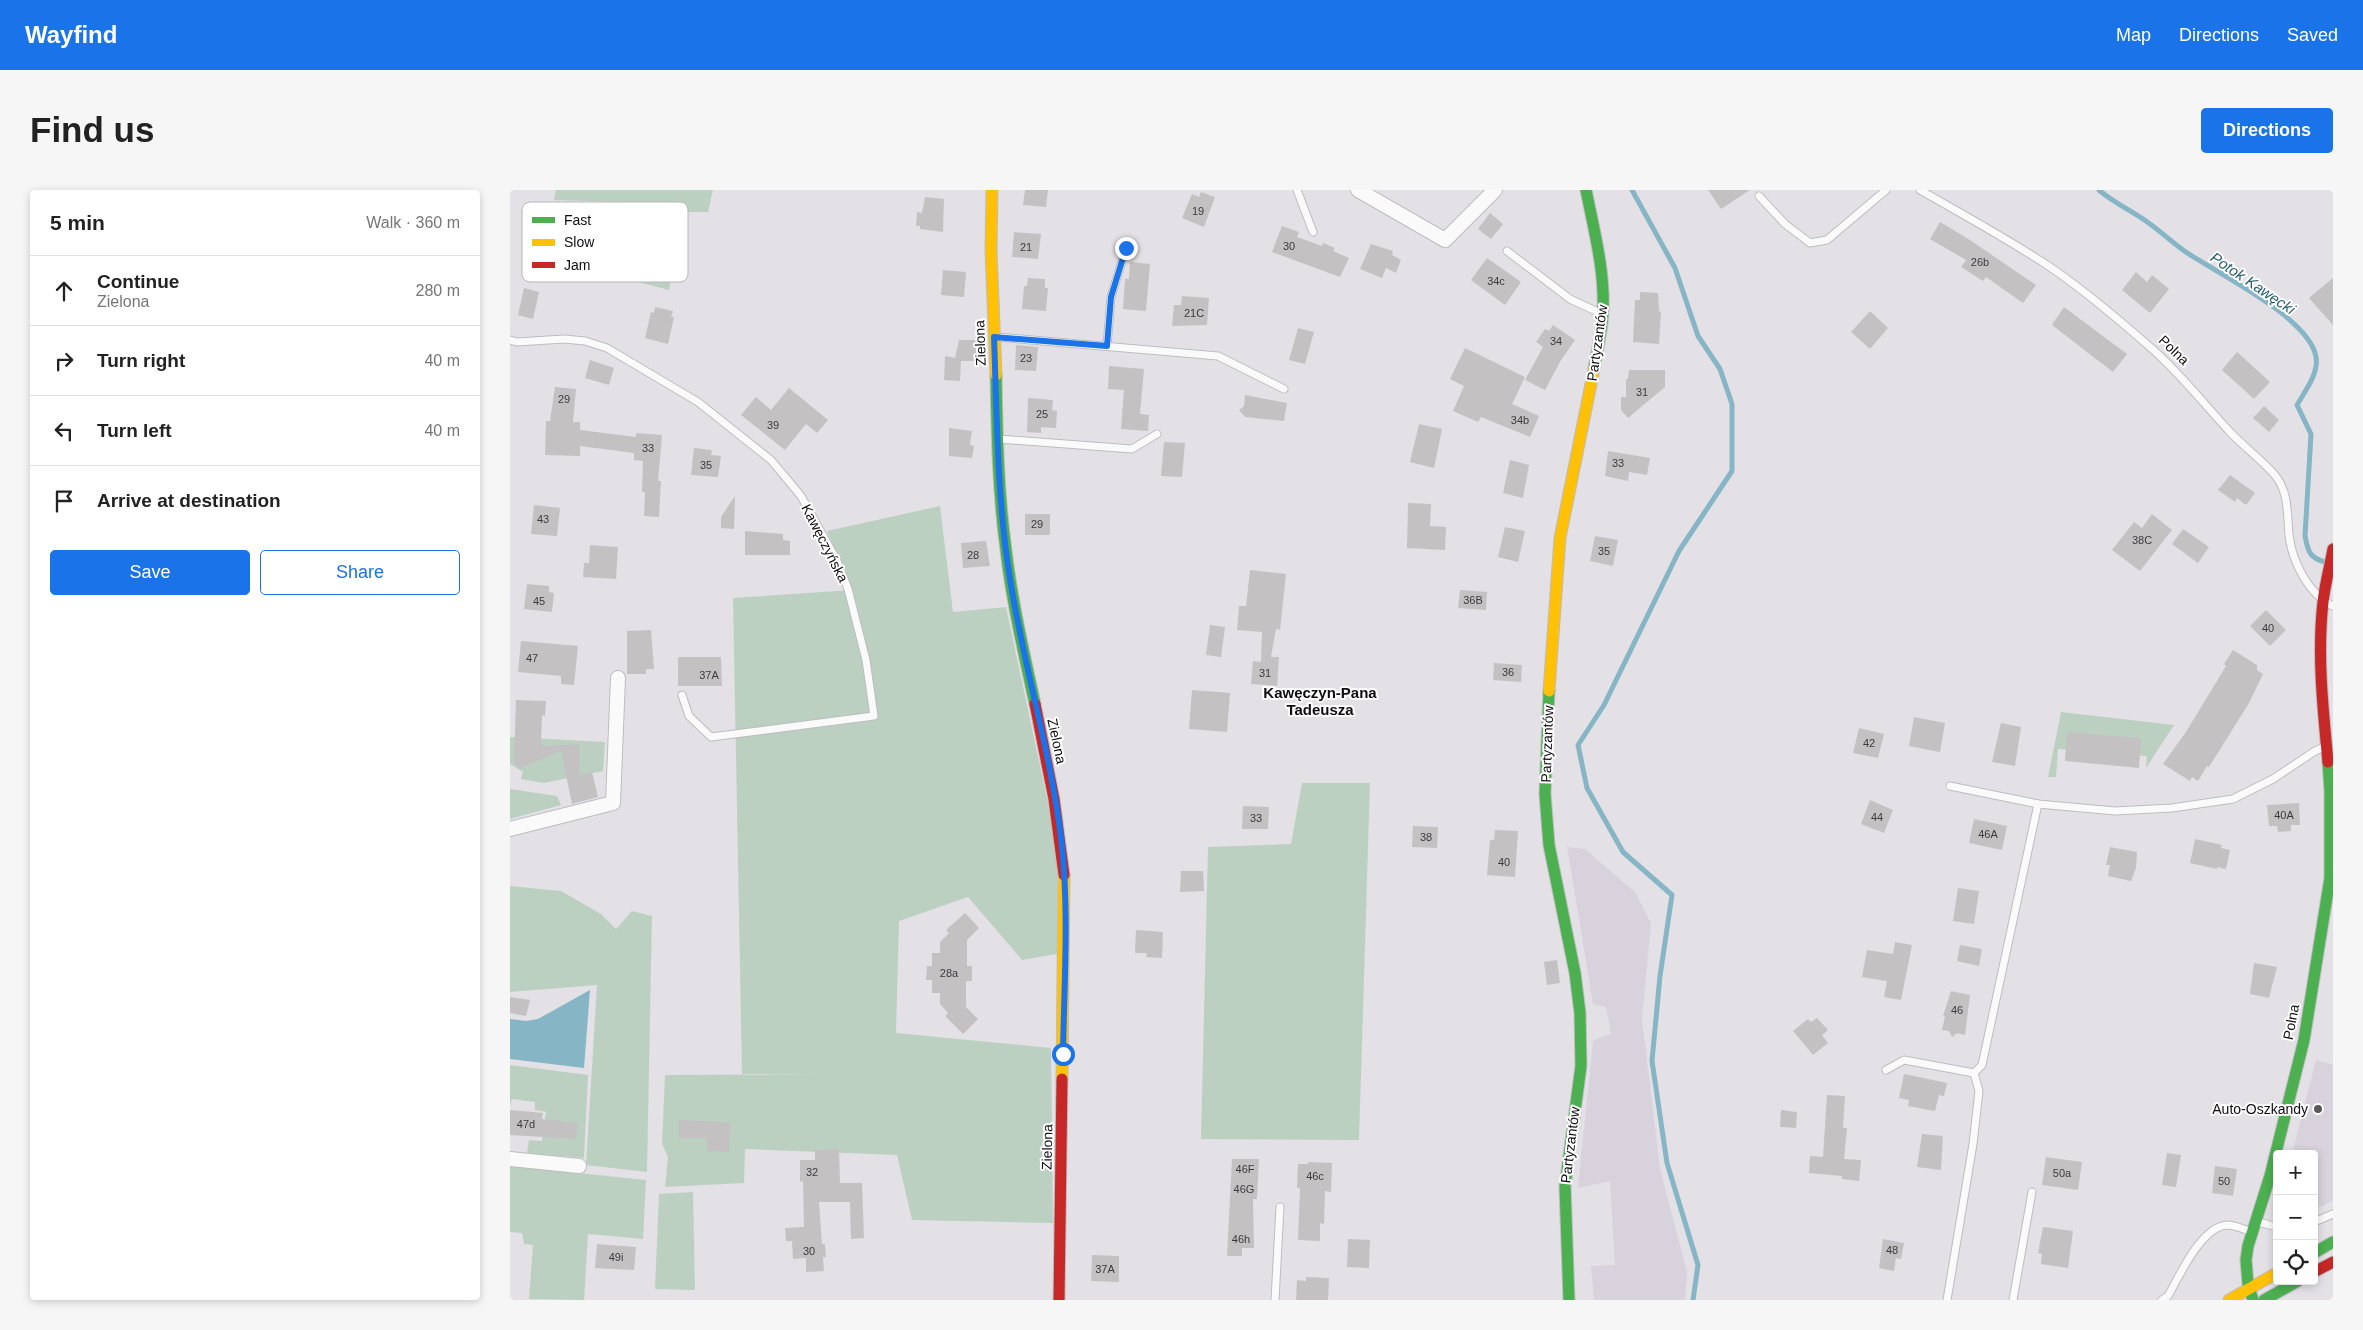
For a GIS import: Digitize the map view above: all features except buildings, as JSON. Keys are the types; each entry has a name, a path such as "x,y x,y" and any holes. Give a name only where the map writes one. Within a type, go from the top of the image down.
{"street":[{"name":"Zielona","path":"992,190 991,262 1001,505 1010,578 1050,778 1064,873 1062,1237 1059,1300"},
{"path":"1358,190 1445,240 1495,190"},
{"name":"Partyzantów","path":"1569,1300 1565,1186 1568,1145 1581,1066 1580,1013 1575,973 1549,845 1545,794 1547,727 1560,538 1603,314 1603,284 1599,252 1586,190"},
{"name":"Polna","path":"2255,1297 2246,1260 2270,1176 2304,1040 2316,975 2330,878 2330,791 2321,682 2328,604 2326,580 2333,550"},
{"path":"510,829 613,803 618,678"},
{"path":"510,1159 579,1166"},
{"path":"2318,1251 2333,1242"},
{"path":"2318,1270 2333,1262"},
{"path":"2255,1297 2273,1277"},
{"path":"2229,1300 2255,1297 2287,1285"}],"lane":[{"path":"1297,190 1313,232"},
{"path":"1759,196 1785,224 1810,243 1826,240 1886,190"},
{"name":"Polna","path":"1920,190 2047,265 2110,312 2172,367 2228,430 2282,484 2286,497 2291,550 2307,582 2328,604"},
{"path":"1107,346 1111,297 1126,248"},
{"path":"1507,250 1570,299 1603,314"},
{"path":"994,337 1218,356 1284,389"},
{"name":"Kawęczyńska","path":"510,340 517,342 564,339 585,341 607,348 698,402 771,460 801,496 837,561 848,589 866,660 874,716 711,737 689,716 682,696"},
{"path":"998,439 1132,448 1157,434"},
{"path":"1950,786 2038,804 2119,811 2172,808 2233,799 2273,779 2315,751 2326,746"},
{"path":"1974,1073 1982,1065 2038,804"},
{"path":"1886,1070 1904,1060 1974,1073"},
{"path":"1947,1300 1978,1100 1979,1091 1974,1073"},
{"path":"2013,1300 2032,1192"},
{"path":"1275,1300 1280,1207"},
{"path":"2318,1220 2333,1214"},
{"path":"2162,1300 2168,1296 2202,1239 2213,1229 2228,1225 2273,1227"}],"shaded area":[{"path":"1567,847 1585,849 1636,893 1651,924 1642,1019 1660,1169 1687,1272 1685,1300 1594,1300 1591,1266 1615,1265 1610,1181 1578,1188 1593,1041 1611,1033 1606,1007 1593,1004"},
{"name":"Auto-Oszkandy","path":"2316,1060 2333,1065 2333,1200 2323,1206 2318,1206 2318,1150 2293,1150"}],"green space":[{"path":"556,190 713,190 708,212 688,212 688,202 554,200"},
{"path":"638,282 670,282 669,290"},
{"path":"940,506 953,612 1006,607 1058,850 1057,954 1022,960 968,897 899,921 896,1033 1051,1048 1053,1223 912,1220 897,1155 745,1149 744,1183 665,1187 668,1157 662,1144 665,1075 829,1074 742,1074 733,598 853,590 827,531"},
{"path":"2061,712 2174,725 2146,768 2147,756 2058,749 2056,777 2048,777"},
{"path":"510,737 605,742 603,771 544,783 521,779 523,772 510,764"},
{"path":"1302,783 1370,783 1359,1140 1201,1139 1208,847 1291,844"},
{"path":"510,789 557,796 561,805 510,819"},
{"path":"510,886 561,891 601,914 616,929 632,911 652,916 647,1172 586,1165 597,985 510,992"},
{"path":"510,1065 588,1075 584,1158 527,1153 529,1140 542,1141 546,1112 535,1110 535,1102 512,1099 510,1105"},
{"path":"510,1166 646,1180 643,1239 588,1234 584,1300 529,1299 533,1245 524,1244 522,1233 510,1232"},
{"path":"693,1192 695,1290 655,1289 659,1194"}],"water":[{"path":"590,990 584,1068 510,1059 510,1019 526,1021 538,1019"}],"waterway":[{"path":"1632,190 1675,268 1698,336 1720,369 1732,404 1732,471 1679,551 1604,705 1578,745 1587,788 1623,852 1672,895 1660,976 1652,1061 1667,1163 1698,1265 1693,1300"},
{"name":"Potok Kawęcki","path":"2099,190 2150,224 2186,252 2263,300 2298,328 2310,343 2316,357 2315,369 2311,382 2297,405 2311,434 2305,536 2310,554 2325,562"}],"traffic: fast":[{"path":"1586,190 1598,251 1603,297 1602,326 1594,369"},
{"path":"996,375 998,462 1003,528 1015,608 1035,704"},
{"path":"1549,691 1545,794 1549,845 1575,973 1580,1013 1581,1066 1565,1186 1569,1300"},
{"path":"2253,1300 2248,1284 2246,1260 2248,1246 2270,1176 2304,1040 2330,878 2328,762"},
{"path":"2318,1251 2333,1242"},
{"path":"2264,1300 2291,1285"}],"traffic: slow":[{"path":"992,190 991,250 996,375"},
{"path":"1549,691 1560,538 1594,369"},
{"path":"1062,1079 1064,875"},
{"path":"2229,1300 2273,1275"}],"traffic: jam":[{"path":"2328,762 2321,682 2321,622 2333,549"},
{"path":"1035,704 1054,799 1064,875"},
{"path":"1059,1300 1062,1079"},
{"path":"2318,1270 2333,1262"}],"place":[{"name":"Auto-Oszkandy","path":"2318,1109"}],"district":[{"name":"Kawęczyn-Pana Tadeusza","path":"1320,700"}],"route":[{"path":"1063,1054 1063,858 1058,823 1006,553 999,473 994,337 1107,346 1111,297 1126,248"}]}
